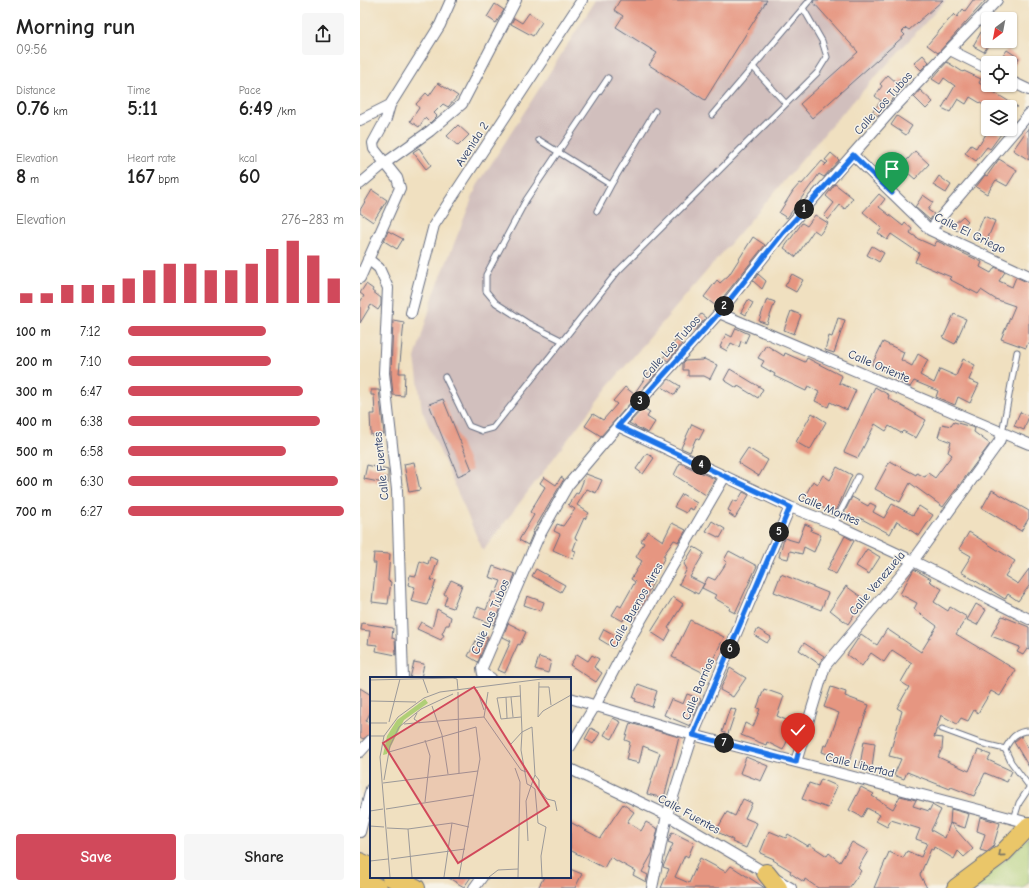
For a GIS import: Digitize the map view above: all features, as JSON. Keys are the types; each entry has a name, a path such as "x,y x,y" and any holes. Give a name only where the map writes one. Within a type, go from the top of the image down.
{"highway":[{"path":"956,888 1003,853 1021,823"},
{"path":"360,862 370,867"},
{"path":"766,873 778,888"},
{"path":"393,878 416,888"},
{"path":"360,879 378,888"}],"street":[{"path":"360,278 400,188 397,178 374,149 373,144 386,119 390,105 440,25 451,0"},
{"path":"360,184 385,163 430,131 462,104 516,0"},
{"name":"Avenida 2","path":"411,313 434,225 582,0"},
{"name":"Calle Los Tubos","path":"487,676 482,668 538,538 568,485 618,426 719,313 783,233 892,110 997,0"},
{"path":"950,50 981,66"},
{"path":"1017,84 1029,90"},
{"path":"360,120 390,105"},
{"path":"930,230 1029,114"},
{"name":"Calle El Griego","path":"853,155 930,230 1029,276"},
{"name":"Calle Fuentes","path":"368,259 379,268 388,288 384,373 397,490 403,677"},
{"name":"Calle Oriente","path":"719,313 1029,444"},
{"name":"Calle Montes","path":"618,426 790,507 834,524 913,561 1029,620"},
{"name":"Calle Venezuela","path":"796,762 825,666 913,561 999,442 1002,433"},
{"name":"Calle Buenos Aires","path":"571,746 596,704 634,632 725,476"},
{"name":"Calle Barrios","path":"652,888 667,815 693,735 790,507"},
{"name":"Calle Libertad","path":"571,698 596,704 693,735 1021,823 1029,823"},
{"path":"360,752 370,741"},
{"name":"Calle Fuentes","path":"571,769 667,815 791,888"},
{"path":"360,832 370,793"},
{"path":"474,888 481,878"}],"lane":[{"path":"712,115 810,0"},
{"path":"445,376 469,426 482,431 493,428 618,271 817,73 827,57 822,41 803,8"},
{"path":"753,67 786,104"},
{"path":"563,340 529,324 496,303 486,291 486,275 516,217 608,78"},
{"path":"597,211 656,111"},
{"path":"539,140 611,185"},
{"path":"1002,433 1017,352"},
{"path":"834,524 858,477"},
{"path":"942,729 980,743 1005,749"},
{"path":"1005,749 1011,737 1022,731 1029,731"},
{"path":"1005,749 1011,762 1029,787 1018,803 1021,823"}],"shaded area":[{"path":"596,0 946,0 837,119 610,384 483,551 422,410 415,358 434,294 477,186"}],"green space":[{"path":"1029,837 1029,882 1023,888 968,888 985,877"}],"building":[{"path":"620,0 767,0 705,100 649,65 657,53 616,27 623,16 614,10"},
{"path":"814,0 943,0 909,30 906,28 902,32 905,35 812,118 800,104 858,52 813,2"},
{"path":"973,0 986,0 938,53 927,45 954,14 957,17 963,9 965,11"},
{"path":"495,4 504,10 496,23 487,17"},
{"path":"529,13 542,22 533,36 511,24 514,18 522,23"},
{"path":"981,32 981,48 987,48 984,52 973,46"},
{"path":"1007,50 1016,56 1003,56"},
{"path":"923,55 929,62 921,70 914,63"},
{"path":"947,62 963,72 964,71 981,79 979,83 981,84 981,92 994,92 1007,100 981,100 981,103 970,97 966,104 958,99 950,112 942,108 955,86 944,78 940,84 932,79"},
{"path":"888,75 897,83 901,78 907,83 878,116 872,112 881,101 875,96 882,86 880,84"},
{"path":"438,83 458,96 448,107 443,104 434,113 437,116 430,123 425,118 419,127 410,121 419,108 416,104 426,93 429,96"},
{"path":"920,90 933,102 926,109 914,97"},
{"path":"897,116 912,126 906,135 891,125"},
{"path":"458,125 469,135 458,146 447,136"},
{"path":"1029,127 1029,160 1013,150"},
{"path":"985,136 1000,136 990,149 987,147 976,161 965,153 971,145 976,148 979,143 980,144"},
{"path":"419,148 431,165 426,169 413,152"},
{"path":"915,151 929,164 915,179 901,167"},
{"path":"831,153 839,160 824,177 819,174 787,218 779,213 800,183 802,184 822,161 826,164 828,162 825,160"},
{"path":"999,159 1017,170 1007,186 996,180 987,194 976,187 985,175 987,176"},
{"path":"939,176 951,185 946,193 933,185"},
{"path":"835,184 853,198 845,209 840,205 828,220 824,216 834,203 826,196"},
{"path":"372,190 387,200 373,222 360,213 360,210"},
{"path":"879,194 885,199 879,207 903,226 905,223 912,229 910,233 916,238 934,246 937,241 982,262 980,267 991,273 995,267 1005,272 999,281 1012,287 1016,277 1029,283 1029,340 1026,348 1001,339 1015,306 995,299 981,290 978,294 949,279 951,277 915,262 919,253 891,234 887,240 878,233 882,228 863,212"},
{"path":"923,195 933,202 928,210 934,214 930,220 915,207"},
{"path":"815,215 828,223 820,234 814,230 796,257 784,248 802,223 807,226"},
{"path":"963,216 968,221 957,231 952,226"},
{"path":"984,216 995,221 987,240 976,235"},
{"path":"388,231 403,239 397,249 384,241"},
{"path":"753,237 765,245 716,306 704,297 717,280 720,283 729,275"},
{"path":"872,246 884,253 879,262 867,255"},
{"path":"758,274 766,281 762,289 753,281"},
{"path":"792,274 803,280 796,292 785,286"},
{"path":"366,284 381,298 381,305 378,310 371,305 360,323 360,302 364,296 360,293"},
{"path":"767,299 775,302 767,324 759,321"},
{"path":"748,300 753,303 746,315 741,312"},
{"path":"791,311 801,315 794,334 784,330"},
{"path":"701,314 706,318 694,331 690,328"},
{"path":"954,314 966,319 955,344 943,338"},
{"path":"838,318 845,320 834,353 825,350 829,336 832,337"},
{"path":"393,320 404,322 399,373 405,373 404,396 393,395 391,373"},
{"path":"736,328 749,334 745,343 741,341 739,347 731,343 727,351 720,347 726,334 732,337"},
{"path":"676,340 682,344 668,361 663,358"},
{"path":"883,342 904,352 901,360 912,366 918,354 928,360 920,375 934,383 940,369 956,376 963,359 975,365 969,380 979,384 970,403 958,397 955,405 936,397 938,391 914,381 910,387 895,379 896,376 872,365"},
{"path":"766,345 784,356 785,353 805,362 807,358 842,376 839,383 856,390 847,410 830,402 828,407 815,401 819,392 808,386 806,391 774,376 775,374 761,366 764,361 758,358"},
{"path":"704,359 717,365 710,379 704,376 688,376 688,370 683,370 683,363 685,361"},
{"path":"655,363 662,367 601,436 585,426 593,414 603,420 617,404 613,401 625,387 634,394"},
{"path":"730,369 763,389 758,398 738,386 737,388 724,380"},
{"path":"669,379 680,386 675,395 662,387"},
{"path":"875,387 889,395 888,398 926,420 916,438 903,431 901,433 889,426 886,431 875,424 858,458 844,452"},
{"path":"371,390 379,390 384,434 371,435 370,414 375,414 374,395 371,395"},
{"path":"443,399 472,470 458,476 429,404"},
{"path":"643,408 650,412 647,417 655,422 648,433 629,423"},
{"path":"1020,412 1029,416 1024,430 1014,426"},
{"path":"812,413 826,422 810,450 796,442"},
{"path":"954,422 975,428 974,432 990,444 943,507 910,483 900,502 875,489 890,461 916,475 917,473 925,477 928,473 935,478 952,455 948,452 951,442 938,437 942,424 951,426"},
{"path":"692,424 704,430 699,440 696,438 690,452 681,448"},
{"path":"748,448 768,460 759,476 738,463"},
{"path":"647,453 654,458 643,474 636,469"},
{"path":"414,462 420,490 409,492 404,464"},
{"path":"680,463 715,479 706,495 674,475"},
{"path":"367,465 388,470 388,484 364,479"},
{"path":"837,467 852,475 836,511 834,510 833,513 804,498 813,481 818,484 823,475 830,480"},
{"path":"586,474 602,480 596,493 587,489 577,505 589,513 585,519 584,518 575,538 577,539 573,550 576,551 573,559 553,550 560,534 554,531 557,524 563,526 575,509 568,505 576,493 578,494"},
{"path":"544,477 556,485 561,477 564,479 532,533 528,545 519,540 534,515 530,512 545,487 540,483"},
{"path":"992,490 1029,511 1029,518 1021,531 982,508"},
{"path":"743,492 749,495 735,518 729,514 731,512 728,510 733,500 737,502"},
{"path":"682,494 697,503 693,510 689,508 686,513 674,507"},
{"path":"852,497 868,506 870,503 876,506 873,512 884,518 892,504 913,515 919,506 933,515 919,536 897,521 890,534 858,517 855,522 843,515"},
{"path":"712,521 725,529 720,538 706,531"},
{"path":"672,523 686,530 679,542 674,540 663,556 665,557 652,580 654,581 633,620 625,616 623,621 612,615 618,605 621,607 635,582 631,579 642,561 636,557 644,543 641,541 648,531 663,541"},
{"path":"805,524 812,527 811,531 821,535 814,552 804,547 802,554 790,551 788,559 779,557 784,538 798,542"},
{"path":"969,532 1015,561 1005,576 1018,584 1029,569 1029,586 1018,601 1008,594 1005,599 961,572 971,556 959,549"},
{"path":"845,536 854,541 836,574 827,570"},
{"path":"694,547 704,553 690,577 704,584 698,594 679,584 687,569 684,564"},
{"path":"867,549 880,557 869,574 856,566"},
{"path":"729,551 757,566 735,613 729,610 730,607 714,598 716,595 702,588 708,577 715,580 727,562 724,560"},
{"path":"374,553 390,554 388,581 391,582 388,604 372,602 376,563 373,563"},
{"path":"430,557 438,560 431,580 436,581 427,605 411,601 415,587 408,585 410,575 416,576 420,561 428,564"},
{"path":"493,566 515,574 511,585 509,584 503,598 505,598 494,625 474,617 478,607 486,610 493,592 496,593 501,581 489,577"},
{"path":"536,569 565,585 561,592 532,576"},
{"path":"914,569 931,579 929,581 942,589 934,602 948,611 950,607 967,617 956,634 1016,670 1000,696 991,691 978,713 974,710 968,721 961,718 957,724 941,715 934,737 943,738 942,749 938,757 969,771 978,750 991,755 988,760 1012,771 1007,782 985,773 974,796 951,787 950,789 907,772 904,779 894,775 901,759 889,756 902,711 897,708 909,687 901,682 912,663 892,650 884,662 871,653 862,666 847,655 861,634 877,645 887,629 921,652 937,626 914,609 917,603 900,594"},
{"path":"781,574 828,593 821,610 774,592"},
{"path":"451,580 462,585 453,608 444,605 447,596 444,594"},
{"path":"846,586 864,599 848,624 830,610"},
{"path":"527,596 544,602 541,611 524,605"},
{"path":"673,597 683,604 668,628 671,630 665,641 651,632"},
{"path":"976,604 986,610 977,625 967,620"},
{"path":"437,609 451,617 449,625 446,625 442,634 444,635 441,640 417,629 421,622 432,628"},
{"path":"1002,616 1029,627 1029,650 1027,649 1023,655 1017,652 1020,647 991,636"},
{"path":"690,620 724,637 706,674 672,657"},
{"path":"362,623 393,628 392,638 395,639 396,655 376,651 377,645 368,644 370,631 361,630"},
{"path":"508,623 526,632 520,645 518,644 505,673 498,670 511,641 503,637"},
{"path":"604,629 620,638 614,648 599,639"},
{"path":"758,629 771,637 767,643 754,635"},
{"path":"480,633 488,637 478,662 468,656"},
{"path":"804,643 824,656 819,664 799,650"},
{"path":"577,654 588,661 592,655 599,659 594,667 602,673 596,682 570,665"},
{"path":"539,657 551,661 548,673 535,669"},
{"path":"414,662 424,664 421,677 410,677"},
{"path":"730,668 746,678 733,697 720,690"},
{"path":"638,684 657,691 652,707 635,701 636,699 633,698"},
{"path":"831,687 846,692 845,696 869,705 849,762 822,752 824,745 827,746 839,713 824,707"},
{"path":"360,688 370,694 370,713 366,721 370,723 370,735 363,739 360,737"},
{"path":"764,689 784,696 777,716 795,724 783,750 767,742 766,745 741,735 745,723 753,727 760,709 757,708"},
{"path":"687,694 701,699 690,726 664,715 671,699 683,704"},
{"path":"730,708 736,710 728,734 722,732"},
{"path":"613,718 621,722 612,739 604,735"},
{"path":"630,723 679,737 664,798 647,794 660,753 643,746 639,763 626,760 630,742 625,740"},
{"path":"591,728 600,733 593,744 585,739"},
{"path":"1021,736 1029,749 1029,767 1014,742"},
{"path":"864,741 875,743 872,768 860,766"},
{"path":"746,757 768,766 761,781 740,773"},
{"path":"821,779 837,786 828,808 802,799 809,783 818,786"},
{"path":"861,787 874,794 872,796 893,809 900,796 916,800 913,806 929,811 932,805 941,810 931,830 945,838 950,823 973,849 964,857 958,851 954,859 934,847 933,850 931,849 920,875 927,888 874,888 889,852 903,858 907,851 921,857 927,843 916,839 920,829 891,820 887,827 876,821 880,815 867,808 862,817 849,810"},
{"path":"743,799 752,803 745,818 757,823 746,848 732,842 733,840 716,831 727,812 735,816"},
{"path":"623,804 634,812 627,822 641,831 646,822 658,829 652,854 642,872 648,875 646,882 633,875 635,871 610,857 604,868 571,851 571,823 600,838"},
{"path":"951,809 969,814 965,828 950,823"},
{"path":"980,817 1000,823 993,847 987,852 980,850 985,834 977,831"},
{"path":"769,831 786,838 788,834 808,846 809,844 827,856 829,853 840,862 852,842 868,851 858,868 861,871 849,888 818,888 805,879 804,882 790,873 791,871 773,860 774,859 760,853"},
{"path":"672,832 694,843 688,857 685,855 675,877 689,883 700,858 726,872 731,866 765,888 661,888 669,869 663,867 673,844 668,842"},
{"path":"571,869 582,874 575,888 538,888 543,878 571,878"},
{"path":"449,878 470,878 464,887"}],"route":[{"path":"798,754 796,762 693,735 790,507 618,426 719,313 783,233 853,155 892,193"}]}
